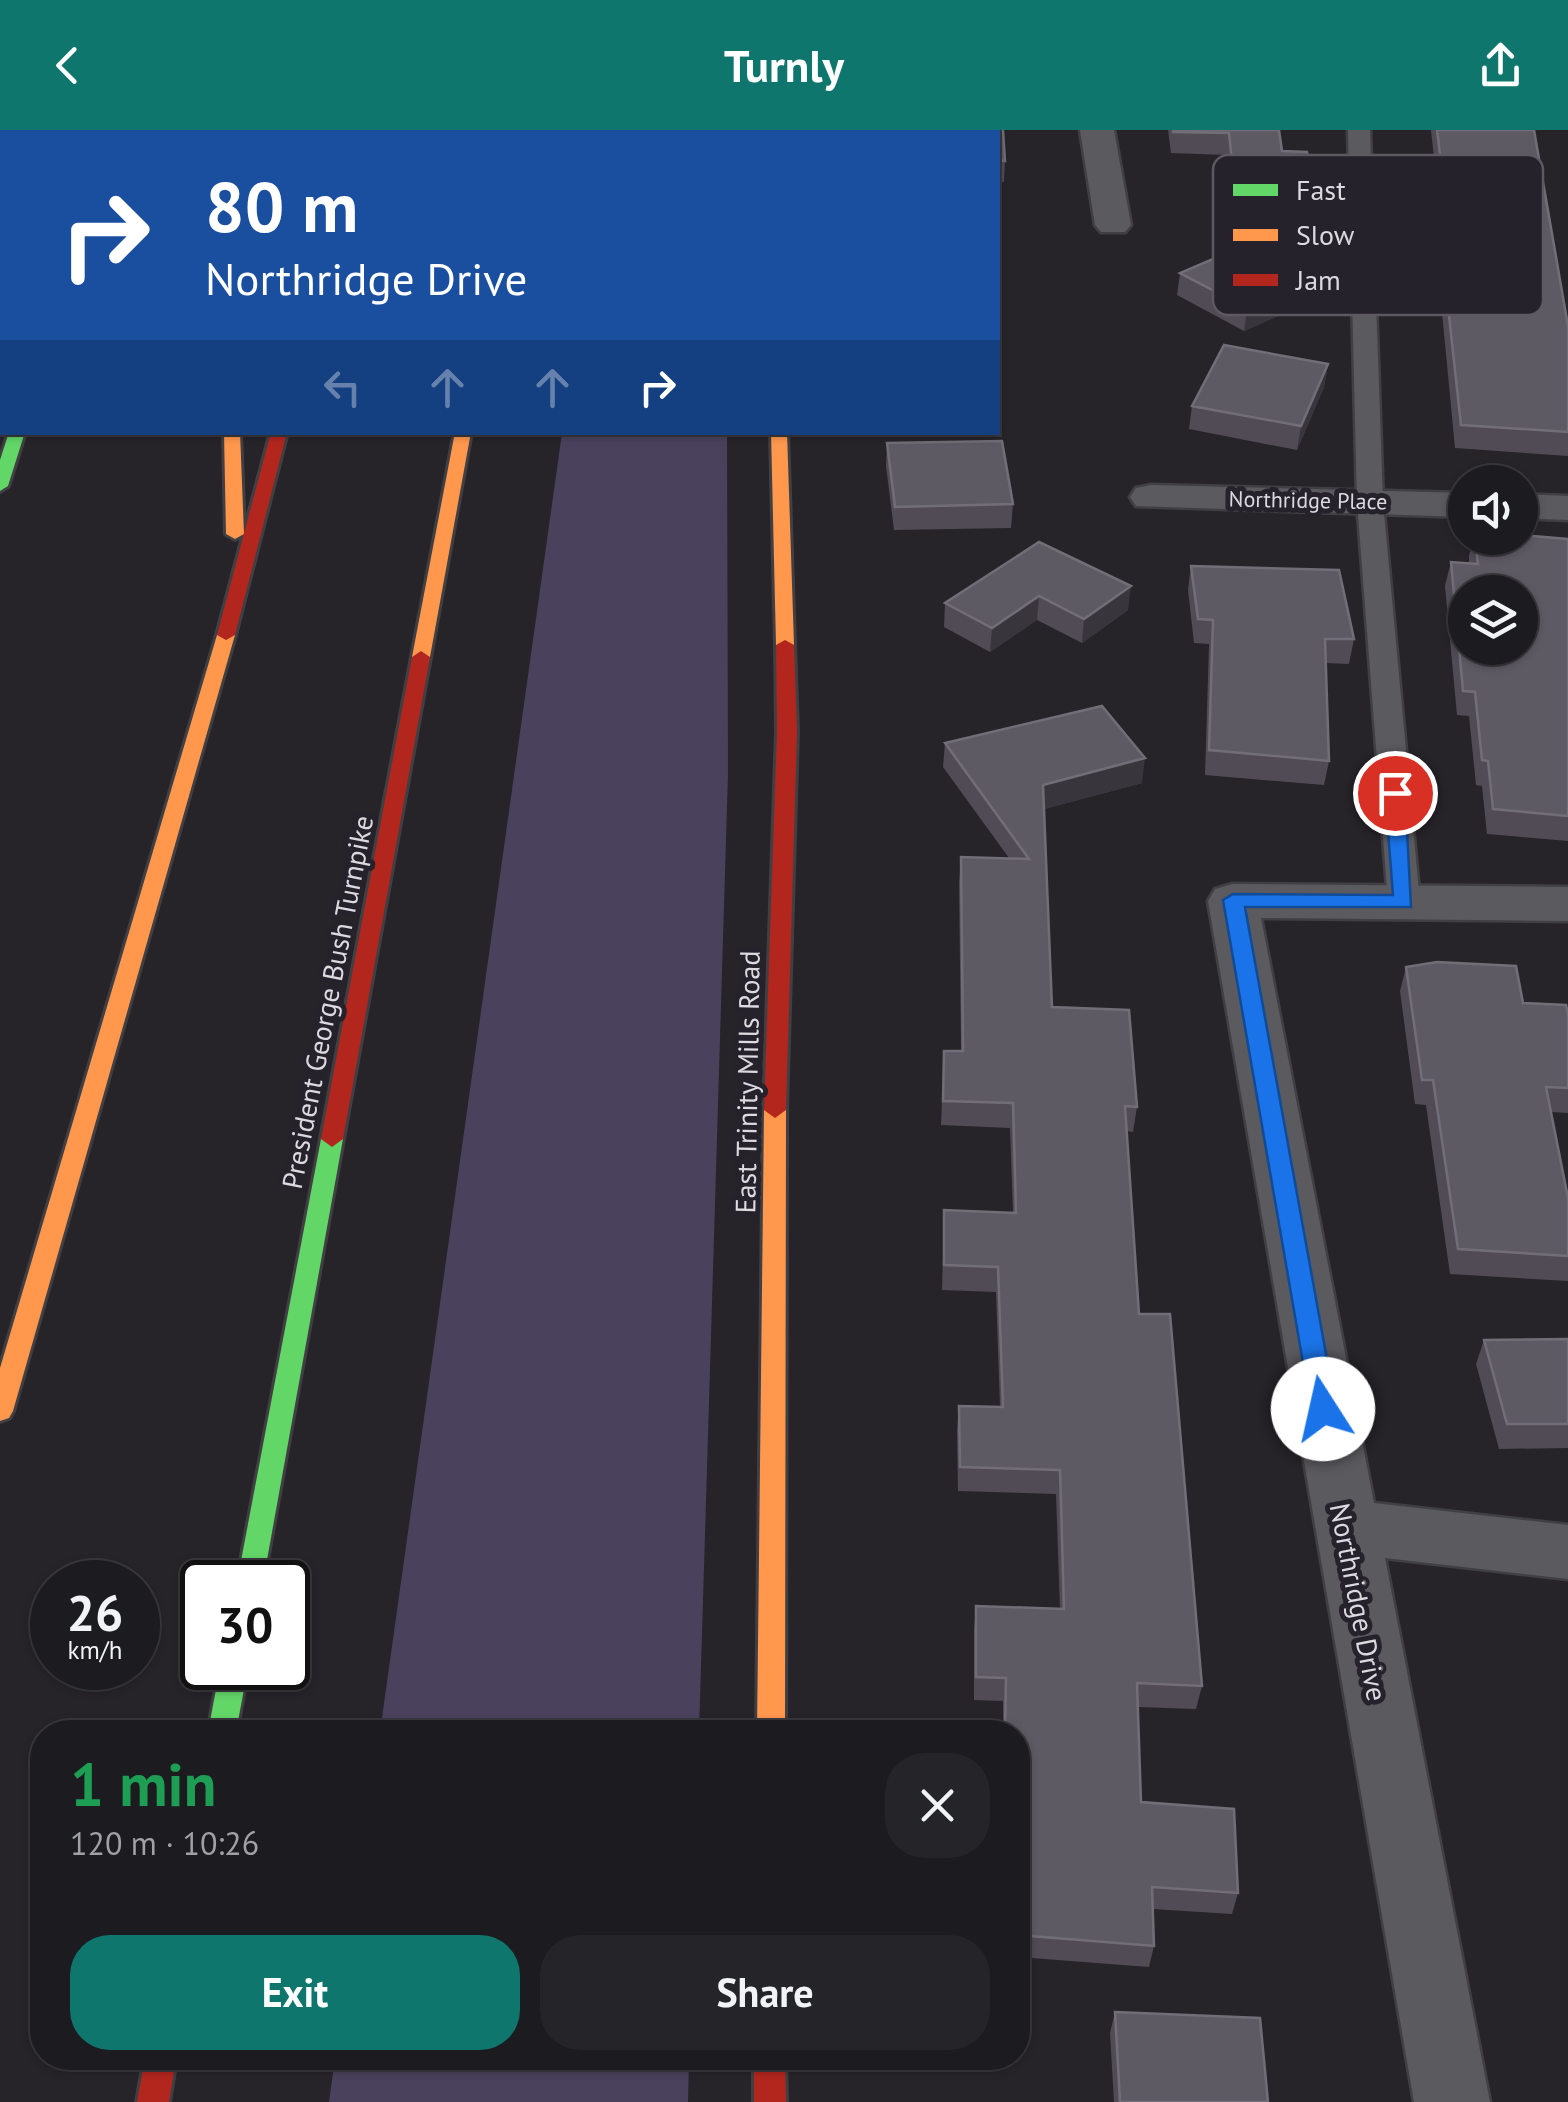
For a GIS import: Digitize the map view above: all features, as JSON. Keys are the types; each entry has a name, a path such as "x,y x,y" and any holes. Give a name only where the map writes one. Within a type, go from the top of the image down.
{"main road":[{"path":"0,486 16,435"},
{"path":"232,435 237,597"},
{"path":"0,1410 237,597 278,435"},
{"name":"President George Bush Turnpike","path":"254,1560 462,435"},
{"name":"East Trinity Mills Road","path":"771,1720 774,1132 787,732 779,435"},
{"path":"224,1720 230,1690"},
{"path":"153,2102 159,2070"},
{"path":"770,2070 770,2102"}],"street":[{"path":"1098,130 1113,224"},
{"name":"Northridge Place","path":"1152,497 1448,504"},
{"path":"1538,507 1568,508"},
{"name":"Northridge Drive","path":"1452,2102 1344,1526 1233,900 1568,904"},
{"path":"1344,1526 1568,1552"}],"lane":[{"path":"1359,130 1360,155"},
{"path":"1364,315 1370,502 1404,902"}],"shaded area":[{"path":"562,435 727,435 728,773 699,1720 382,1720"},
{"path":"333,2070 689,2070 688,2102 329,2102"}],"building":[{"path":"1000,130 1003,130 1005,161 1000,160"},
{"path":"1279,130 1282,151 1307,155 1231,155 1229,133 1173,132"},
{"path":"1437,130 1534,130 1538,155 1440,155"},
{"path":"1543,182 1568,326 1568,432 1461,425 1449,315 1543,315"},
{"path":"1213,259 1213,290 1180,273"},
{"path":"1224,345 1328,364 1301,426 1192,406"},
{"path":"1002,441 1013,504 895,507 887,443"},
{"path":"1538,536 1568,539 1568,816 1493,809 1488,761 1482,760 1475,692 1463,691 1461,665 1538,665 1538,575 1452,575 1451,562 1478,564 1477,555 1538,555"},
{"path":"1039,542 1131,586 1084,619 1039,596 992,628 945,603"},
{"path":"1191,566 1339,570 1354,639 1325,639 1329,761 1209,750 1213,620 1198,619"},
{"path":"1102,706 1145,758 1043,785 1052,1007 1129,1010 1137,1107 1125,1106 1139,1314 1170,1314 1202,1686 1137,1683 1141,1802 1234,1809 1238,1893 1152,1887 1154,1946 1030,1936 1030,1720 1005,1720 1006,1678 976,1677 976,1606 1064,1609 1060,1470 960,1467 959,1406 1003,1407 998,1267 944,1265 944,1210 1016,1213 1013,1103 943,1101 944,1051 963,1051 961,857 1029,859 945,743"},
{"path":"1437,962 1516,966 1523,1003 1566,1005 1568,1088 1546,1087 1568,1198 1568,1256 1458,1249 1433,1080 1422,1080 1406,967"},
{"path":"1568,1339 1568,1424 1507,1424 1484,1340"},
{"path":"1115,2012 1260,2018 1268,2102 1120,2102"}],"traffic: fast":[{"path":"0,486 16,435"},
{"path":"254,1560 332,1139"},
{"path":"224,1720 230,1690"}],"traffic: slow":[{"path":"232,435 235,534"},
{"path":"421,657 462,435"},
{"path":"779,435 785,645"},
{"path":"0,1411 226,635"},
{"path":"771,1720 775,1110"}],"traffic: jam":[{"path":"226,635 278,435"},
{"path":"775,1110 787,731 785,645"},
{"path":"332,1139 421,657"},
{"path":"153,2102 159,2070"},
{"path":"770,2070 770,2102"}],"route":[{"path":"1323,1409 1233,900 1404,902 1395,793"}]}
